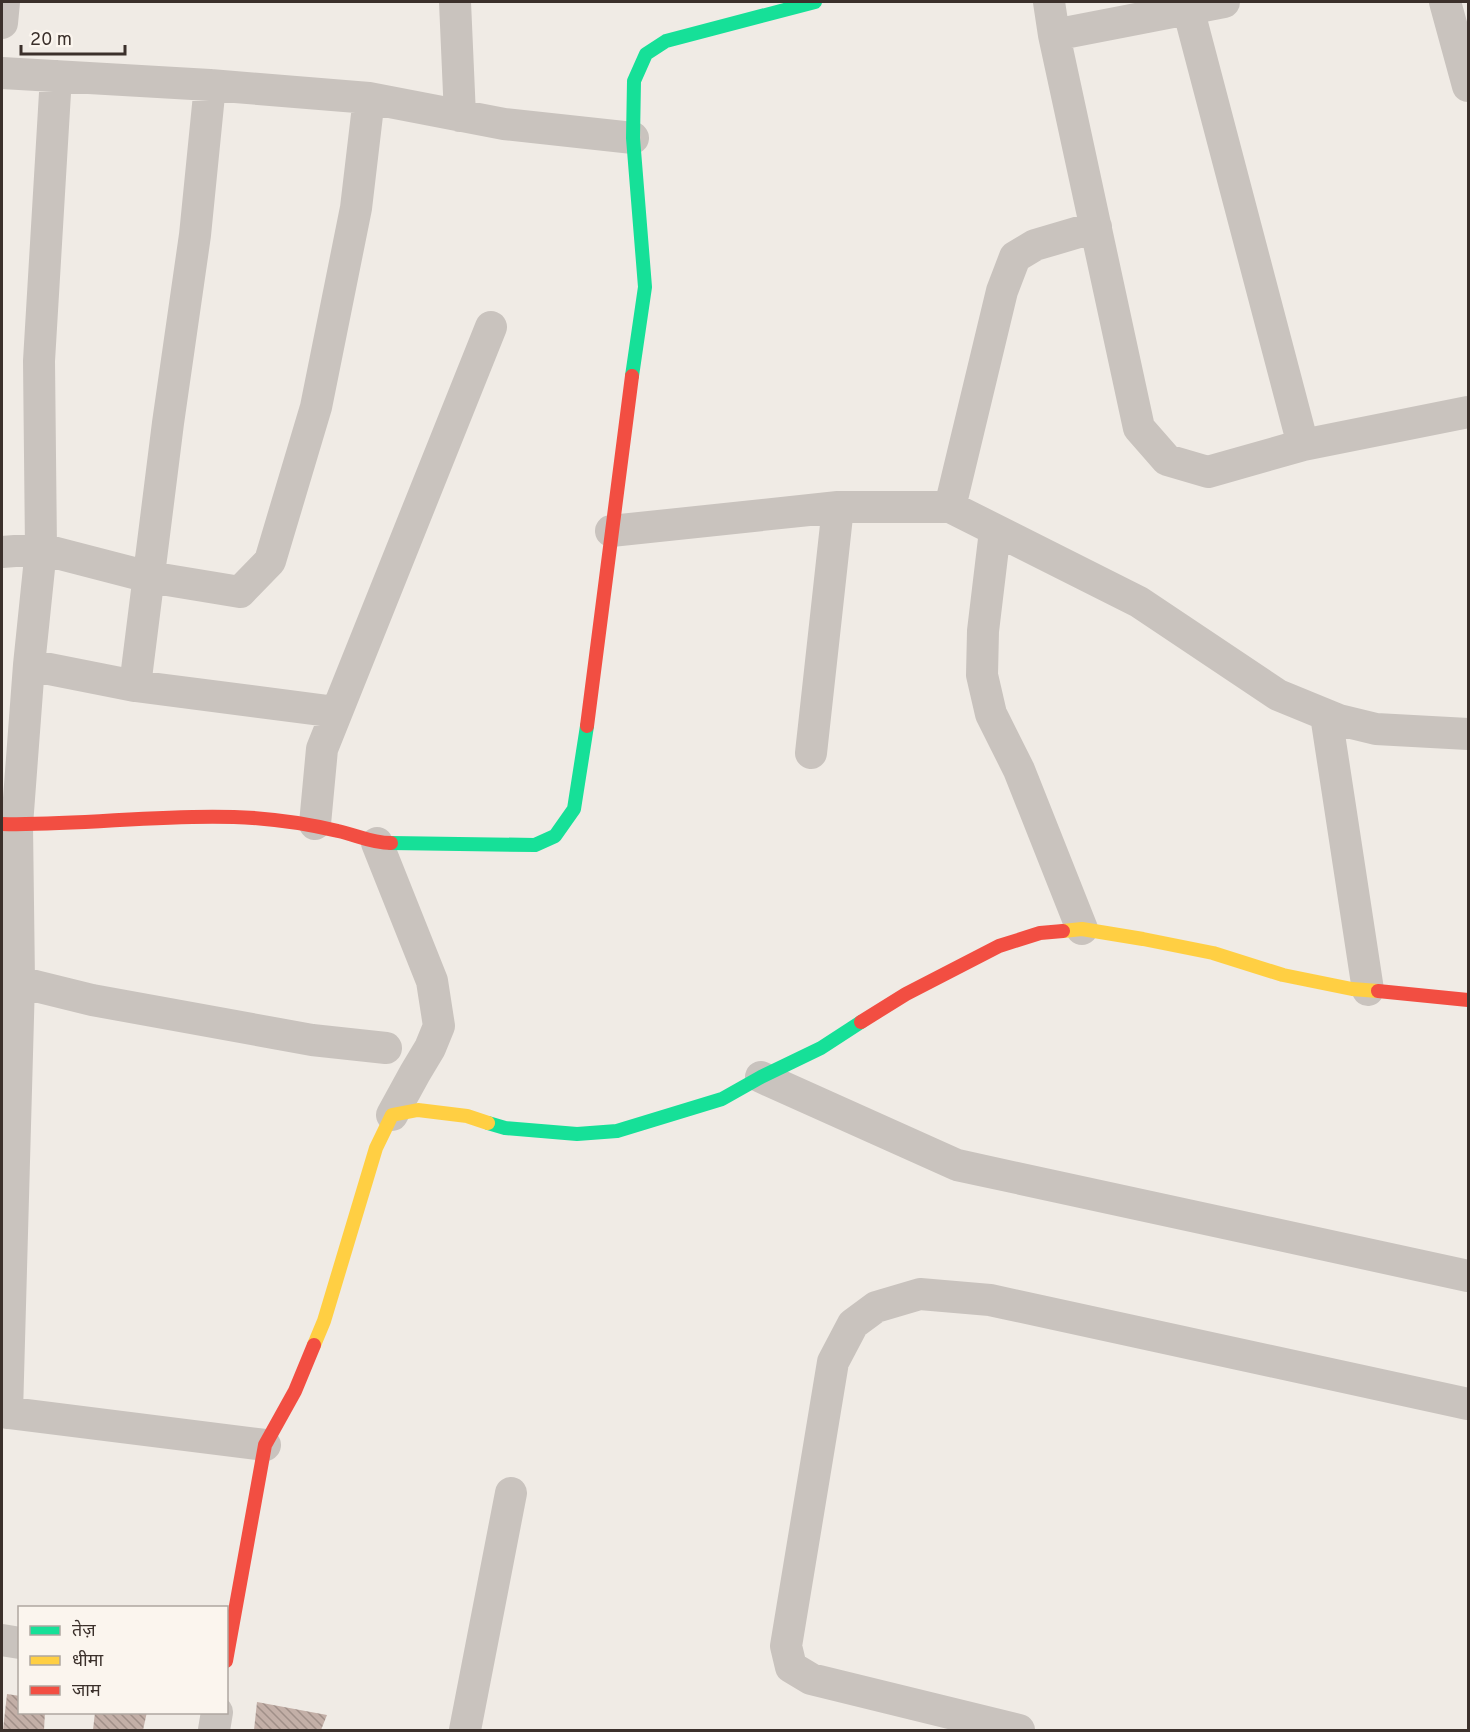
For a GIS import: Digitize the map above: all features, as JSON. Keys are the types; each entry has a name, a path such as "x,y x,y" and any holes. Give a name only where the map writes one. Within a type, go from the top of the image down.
{"street":[{"path":"2,23 4,2"},
{"path":"455,2 460,116"},
{"path":"9,825 209,816 248,817 315,824 377,843 535,845 555,836 574,809 582,763 622,446 645,287 633,138 634,81 646,54 666,41 815,2"},
{"path":"1049,2 1054,35 1139,428 1167,460 1208,472 1303,445 1468,412"},
{"path":"1054,35 1224,2"},
{"path":"1445,2 1468,87"},
{"path":"1188,8 1303,445"},
{"path":"2,73 210,85 369,98 504,124 633,138"},
{"path":"56,76 39,361 41,549 9,825 19,982 4,1412 266,1445"},
{"path":"135,687 168,423 195,235 210,85"},
{"path":"2,552 41,549 149,577 240,592 270,561 316,407 356,208 369,98"},
{"path":"950,507 1002,291 1015,257 1035,245 1096,227"},
{"path":"315,824 322,749 491,327"},
{"path":"611,531 838,507 950,507 1139,602 1278,695 1339,720 1376,729 1468,734"},
{"path":"811,753 838,507"},
{"path":"995,531 983,631 982,675 991,714 1018,770 1082,929"},
{"path":"29,664 135,687 336,712"},
{"path":"1326,714 1368,990"},
{"path":"228,1650 266,1445 295,1391 324,1321 376,1149 392,1115 430,1048 439,1026 432,981 377,843"},
{"path":"392,1115 418,1110 467,1116 505,1128 577,1134 617,1131 722,1099 821,1048 906,994 999,946 1040,933 1082,929 1202,951 1283,975 1352,988 1468,1000"},
{"path":"19,982 92,1000 312,1040 386,1048"},
{"path":"761,1077 957,1166 1468,1276"},
{"path":"1018,1731 811,1680 791,1667 786,1646 833,1362 853,1324 876,1307 920,1294 990,1300 1468,1404"},
{"path":"465,1731 512,1493"},
{"path":"2,1640 18,1643"},
{"path":"214,1731 217,1714"}],"building":[{"path":"7,1694 18,1696 18,1714 45,1714 44,1730 3,1730"},
{"path":"257,1702 327,1715 321,1730 254,1730"},
{"path":"95,1714 147,1714 143,1730 93,1730"}],"traffic: fast":[{"path":"632,376 645,287 633,138 634,81 646,54 666,41 815,2"},
{"path":"391,843 535,845 555,836 574,809 587,726"},
{"path":"488,1123 505,1128 577,1134 617,1131 722,1099 821,1048 861,1022"}],"traffic: slow":[{"path":"1063,931 1082,929 1143,939 1213,953 1283,975 1352,989 1378,991"},
{"path":"314,1345 324,1321 376,1148 392,1115 418,1110 467,1116 488,1123"}],"traffic: jam":[{"path":"587,726 632,376"},
{"path":"2,824 176,817 247,818 312,826 391,843"},
{"path":"861,1022 906,994 999,946 1040,933 1063,931"},
{"path":"1378,991 1468,1000"},
{"path":"228,1650 265,1445 295,1391 314,1345"}]}
